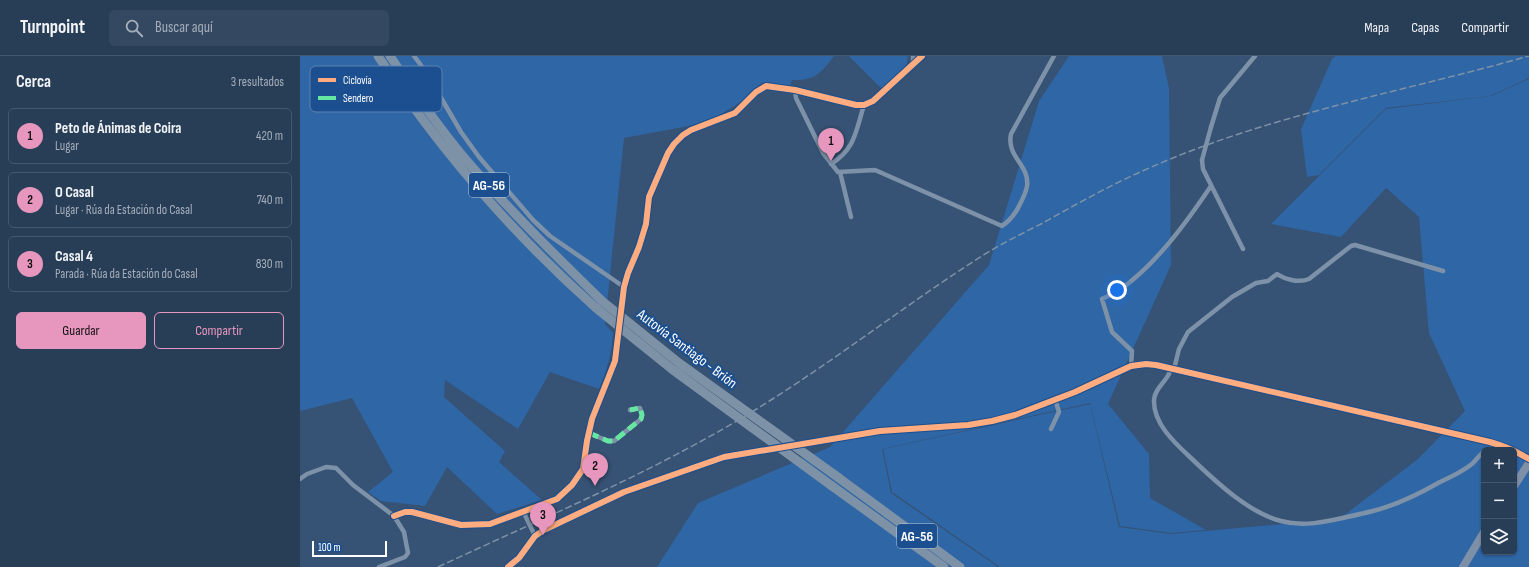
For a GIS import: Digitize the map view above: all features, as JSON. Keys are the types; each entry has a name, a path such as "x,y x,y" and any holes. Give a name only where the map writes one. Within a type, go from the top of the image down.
{"highway":[{"name":"Autovía Santiago - Brión","path":"378,56 385,66"},
{"name":"Autovía Santiago - Brión","path":"390,56 397,66"},
{"name":"Autovía Santiago - Brión","path":"416,112 460,168 524,240 558,274 960,567"},
{"name":"Autovía Santiago - Brión","path":"430,112 467,161 599,305 673,370 944,567"},
{"path":"1516,483 1529,463"},
{"path":"1463,567 1481,537"}],"street":[{"path":"414,56 422,66"},
{"path":"912,66 913,56"},
{"path":"394,516 405,512 412,512 461,525 490,524 524,513 557,499 572,485 583,469 592,419 616,361 624,287 646,224 649,197 668,153 674,144 691,130 735,113 761,88 770,85 856,105 864,105 874,101 922,56"},
{"path":"840,172 875,170 1002,226 1016,213 1026,192 1027,185 1026,174 1011,149 1011,134 1054,56"},
{"path":"1242,249 1203,169 1202,160 1220,98 1256,56"},
{"path":"795,90 796,98 823,153 831,164 840,172 851,217"},
{"path":"442,99 461,132 470,144 533,220 550,236 624,287"},
{"path":"831,164 851,146 856,135 864,105"},
{"path":"1131,366 1132,351 1112,332 1102,300 1120,290 1152,262 1198,206 1211,186"},
{"path":"1442,271 1355,245 1351,246 1309,279 1302,282 1283,278 1277,274 1268,281 1256,282 1232,297 1188,332 1179,349 1170,373 1155,392 1155,412 1159,422 1183,450 1210,476 1233,495 1259,512 1279,521 1296,524 1320,523 1374,511 1397,504 1454,475 1472,464 1481,454"},
{"path":"508,567 520,558 535,536 624,492 724,457 880,431 968,425 992,421 1015,415 1075,392 1131,366 1146,364 1490,442 1506,446 1529,459"},
{"path":"1051,429 1059,412 1055,399"},
{"path":"589,433 611,441 618,440 641,419 642,415 640,408 630,410"},
{"path":"1486,447 1490,442"},
{"path":"300,479 307,474 326,467 336,468 358,489 394,516 404,532 408,553 405,557 380,567"},
{"path":"524,513 535,536"}],"shaded area":[{"path":"300,56 834,56 817,75 806,79 792,80 790,87 766,82 760,84 744,100 718,116 689,126 624,138 605,324 613,333 612,348 599,389 550,372 518,429 445,380 444,397 505,451 499,462 542,500 497,514 447,467 425,506 381,501 368,492 393,472 352,398 300,411"},
{"path":"849,56 908,56 906,69 882,89"},
{"path":"1069,56 1162,56 1169,88 1171,265 1108,404 1149,454 1150,498 1206,530 1171,533 1120,526 1090,403 882,449 891,493 998,567 657,567 698,503 830,447 989,265 1039,101"},
{"path":"1336,56 1529,56 1529,78 1490,96 1386,108 1319,175 1307,177 1301,129 1332,59"},
{"path":"1529,79 1529,567 1000,567 892,492 883,449 1090,404 1119,527 1171,534 1339,519 1418,459 1465,411 1429,333 1419,217 1386,188 1341,237 1271,224 1386,109 1491,96"}],"railway":[{"path":"438,567 599,493 678,454 784,392 925,294 996,247 1089,197 1138,173 1185,153 1282,121 1529,56"}],"marked path":[{"path":"589,433 608,441 614,441 641,419 642,415 640,408 630,410"}],"cycle path":[{"path":"394,516 405,512 412,512 461,525 490,524 557,499 572,485 583,469 592,419 615,361 624,287 646,224 649,197 668,153 683,135 691,130 735,113 756,92 766,86 795,90 856,105 864,105 873,101 922,56"},
{"path":"508,567 519,558 535,536 544,530 624,492 724,457 880,431 968,425 992,421 1015,415 1075,392 1131,366 1146,364 1156,365 1490,442 1510,449 1529,459"}],"place":[{"name":"Peto de Ánimas de Coira","path":"831,161"},
{"name":"O Casal","path":"595,486"},
{"name":"Casal 4","path":"543,535"}]}
